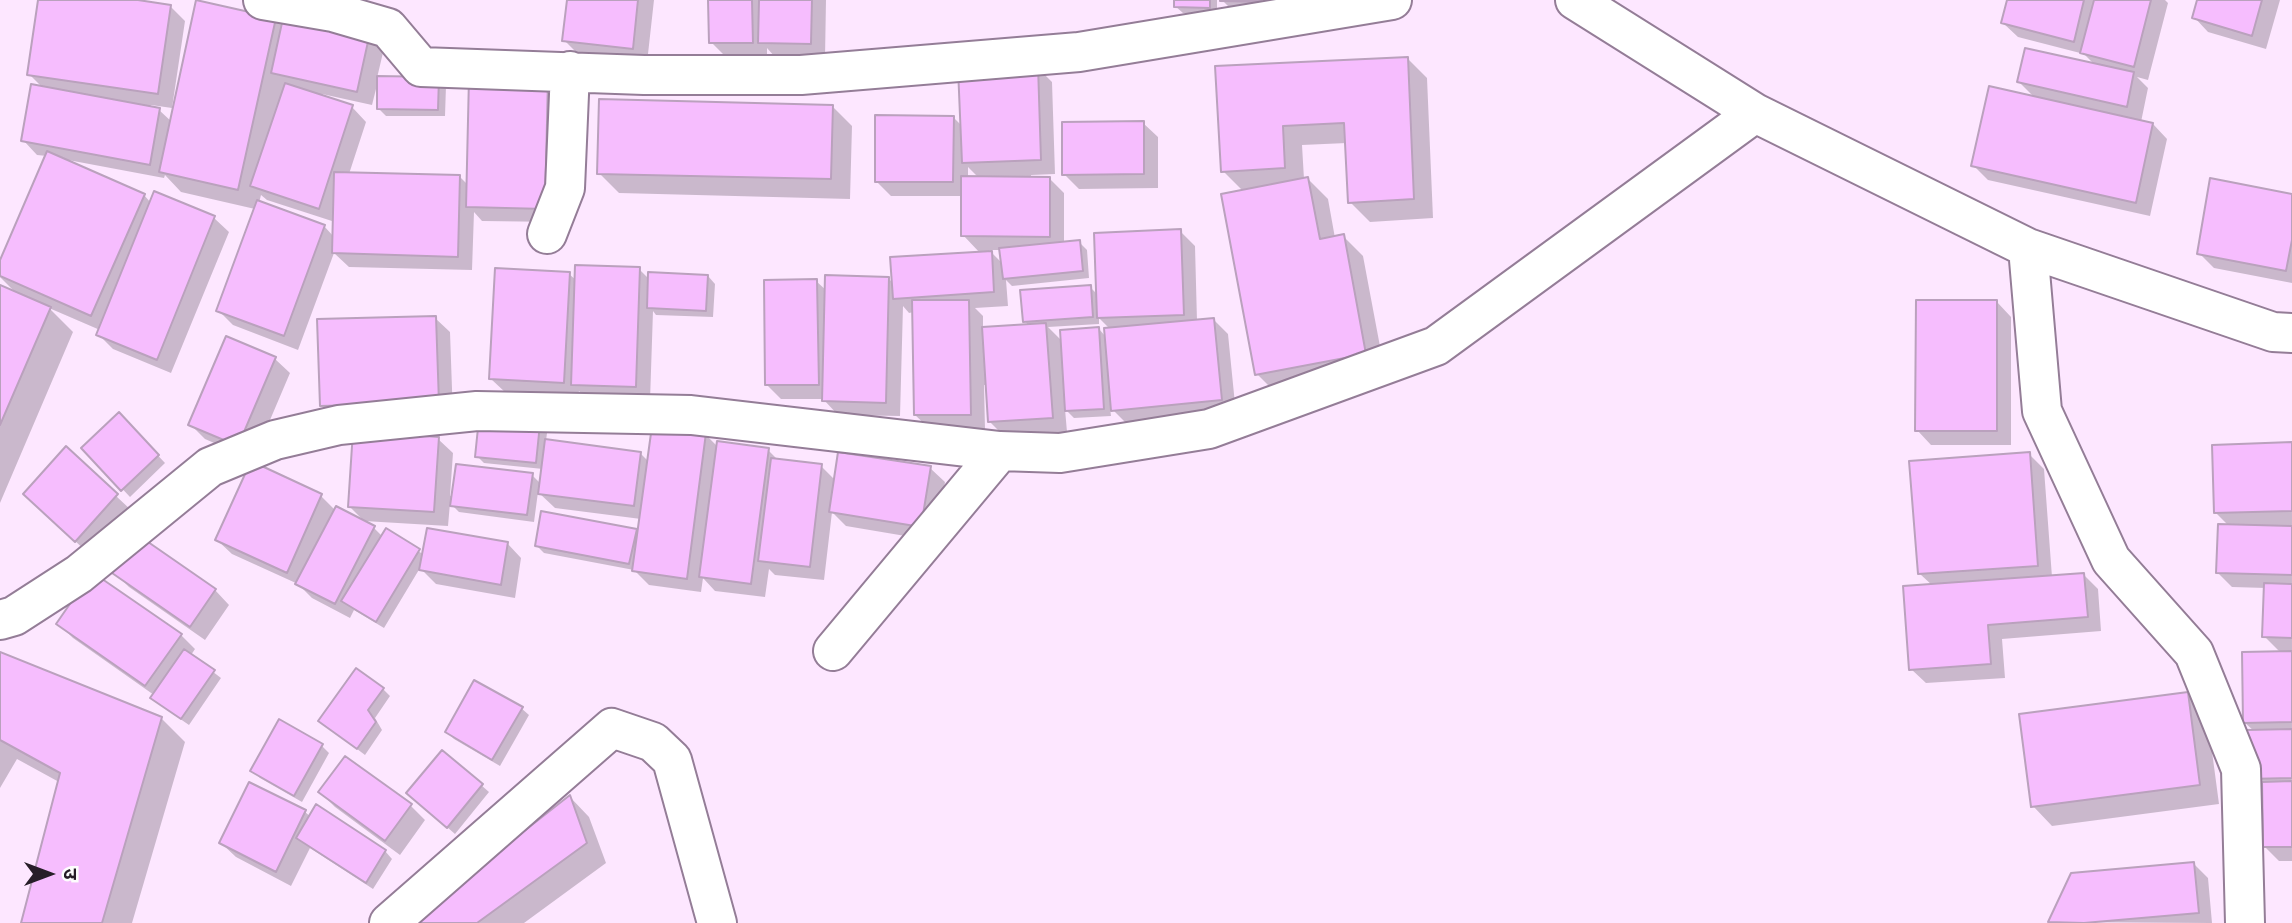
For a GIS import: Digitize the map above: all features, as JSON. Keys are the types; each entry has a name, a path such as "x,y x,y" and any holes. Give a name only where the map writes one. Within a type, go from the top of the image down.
{"street":[{"path":"263,0 336,6 388,28 421,67 644,75 801,75 1051,55 1392,0"},
{"path":"1575,0 1755,113 2028,248 2273,332 2292,333"},
{"path":"547,234 565,188 570,71"},
{"path":"0,620 15,615 79,574 211,467 275,440 339,425 477,411 691,415 1000,451 1060,453 1209,429 1436,346 1755,113"},
{"path":"2028,248 2042,411 2111,560 2194,653 2241,769 2245,923"},
{"path":"833,651 1000,451"},
{"path":"389,923 612,728 653,742 672,760 717,923"}],"building":[{"path":"38,0 138,0 171,5 158,94 27,75"},
{"path":"196,0 276,18 238,190 159,172"},
{"path":"567,0 638,0 633,49 562,41"},
{"path":"708,0 752,0 753,43 709,43"},
{"path":"759,0 812,0 811,44 758,43"},
{"path":"1174,0 1210,0 1210,8 1174,7"},
{"path":"1261,0 1261,2 1220,1"},
{"path":"2007,0 2084,0 2074,42 2001,23"},
{"path":"2094,0 2151,0 2134,67 2080,53"},
{"path":"2197,0 2262,0 2252,36 2192,18"},
{"path":"285,9 371,28 357,92 271,73"},
{"path":"2025,48 2134,72 2127,107 2017,82"},
{"path":"1408,57 1414,199 1348,203 1344,123 1283,126 1285,168 1221,172 1215,66"},
{"path":"1038,65 1041,160 962,163 958,68"},
{"path":"377,76 439,77 438,110 377,109"},
{"path":"469,77 548,79 545,209 466,207"},
{"path":"285,83 353,105 319,209 250,186"},
{"path":"31,84 160,108 150,165 21,141"},
{"path":"1989,86 2153,123 2136,203 1971,166"},
{"path":"599,99 833,105 831,179 597,174"},
{"path":"875,115 954,116 953,182 875,182"},
{"path":"1144,121 1144,174 1062,175 1062,122"},
{"path":"47,151 145,194 91,316 0,276 0,260"},
{"path":"334,172 460,175 458,257 332,253"},
{"path":"961,176 1050,177 1050,237 961,236"},
{"path":"1308,177 1320,239 1344,234 1366,354 1255,375 1221,194"},
{"path":"2210,178 2292,194 2292,240 2286,271 2197,254"},
{"path":"154,191 215,216 157,360 96,335"},
{"path":"257,200 325,225 284,336 216,311"},
{"path":"1181,229 1184,315 1097,318 1094,233"},
{"path":"1080,240 1083,271 1003,279 999,248"},
{"path":"992,251 994,292 893,299 890,257"},
{"path":"575,265 640,267 636,387 571,385"},
{"path":"495,268 570,272 564,383 489,379"},
{"path":"648,272 708,275 706,311 647,308"},
{"path":"825,275 889,277 886,403 822,401"},
{"path":"817,279 819,385 765,385 764,280"},
{"path":"0,285 51,307 0,425"},
{"path":"1091,285 1093,317 1023,322 1020,290"},
{"path":"912,300 969,300 971,415 914,415"},
{"path":"1916,300 1997,300 1997,431 1915,431"},
{"path":"436,316 439,403 320,406 317,319"},
{"path":"1214,318 1222,400 1111,411 1104,328"},
{"path":"1046,323 1053,418 988,422 982,327"},
{"path":"1099,327 1104,409 1065,411 1060,330"},
{"path":"226,336 276,357 238,446 188,425"},
{"path":"119,412 159,455 121,491 81,448"},
{"path":"479,418 540,424 536,463 475,457"},
{"path":"652,426 706,433 687,579 632,571"},
{"path":"353,431 439,437 434,512 348,507"},
{"path":"545,439 641,452 634,506 538,494"},
{"path":"717,441 769,448 751,584 699,577"},
{"path":"2292,442 2292,511 2214,513 2212,445"},
{"path":"66,446 118,494 75,542 23,494"},
{"path":"838,452 931,466 921,527 829,512"},
{"path":"2030,452 2038,566 1918,574 1909,461"},
{"path":"771,458 822,464 810,567 758,561"},
{"path":"251,461 322,494 287,573 215,540"},
{"path":"456,464 533,473 527,515 450,506"},
{"path":"336,506 375,526 335,604 295,584"},
{"path":"541,511 637,529 629,564 535,546"},
{"path":"2218,524 2292,526 2292,575 2216,573"},
{"path":"386,528 420,549 376,622 341,601"},
{"path":"427,528 508,542 501,585 419,570"},
{"path":"138,535 216,589 190,627 112,573"},
{"path":"92,572 182,634 145,686 56,624"},
{"path":"2084,573 2088,617 1988,625 1991,664 1909,670 1903,586"},
{"path":"2264,583 2292,584 2292,638 2262,637"},
{"path":"184,649 215,670 181,719 150,698"},
{"path":"2292,651 2292,722 2243,723 2242,652"},
{"path":"0,652 162,717 102,923 21,923 60,773 0,740"},
{"path":"356,668 384,688 368,710 376,722 357,749 318,721"},
{"path":"474,680 523,707 492,760 445,732"},
{"path":"2188,692 2200,785 2031,807 2019,714"},
{"path":"279,719 323,744 294,796 250,771"},
{"path":"2292,729 2292,778 2247,779 2246,730"},
{"path":"442,750 483,784 447,828 406,793"},
{"path":"345,756 412,804 385,841 318,792"},
{"path":"2292,781 2292,847 2263,847 2262,782"},
{"path":"249,782 306,810 276,872 219,843"},
{"path":"570,795 587,843 477,923 407,923"},
{"path":"316,804 386,850 366,883 296,838"},
{"path":"2194,862 2199,913 2084,923 2048,922 2071,873"}]}
